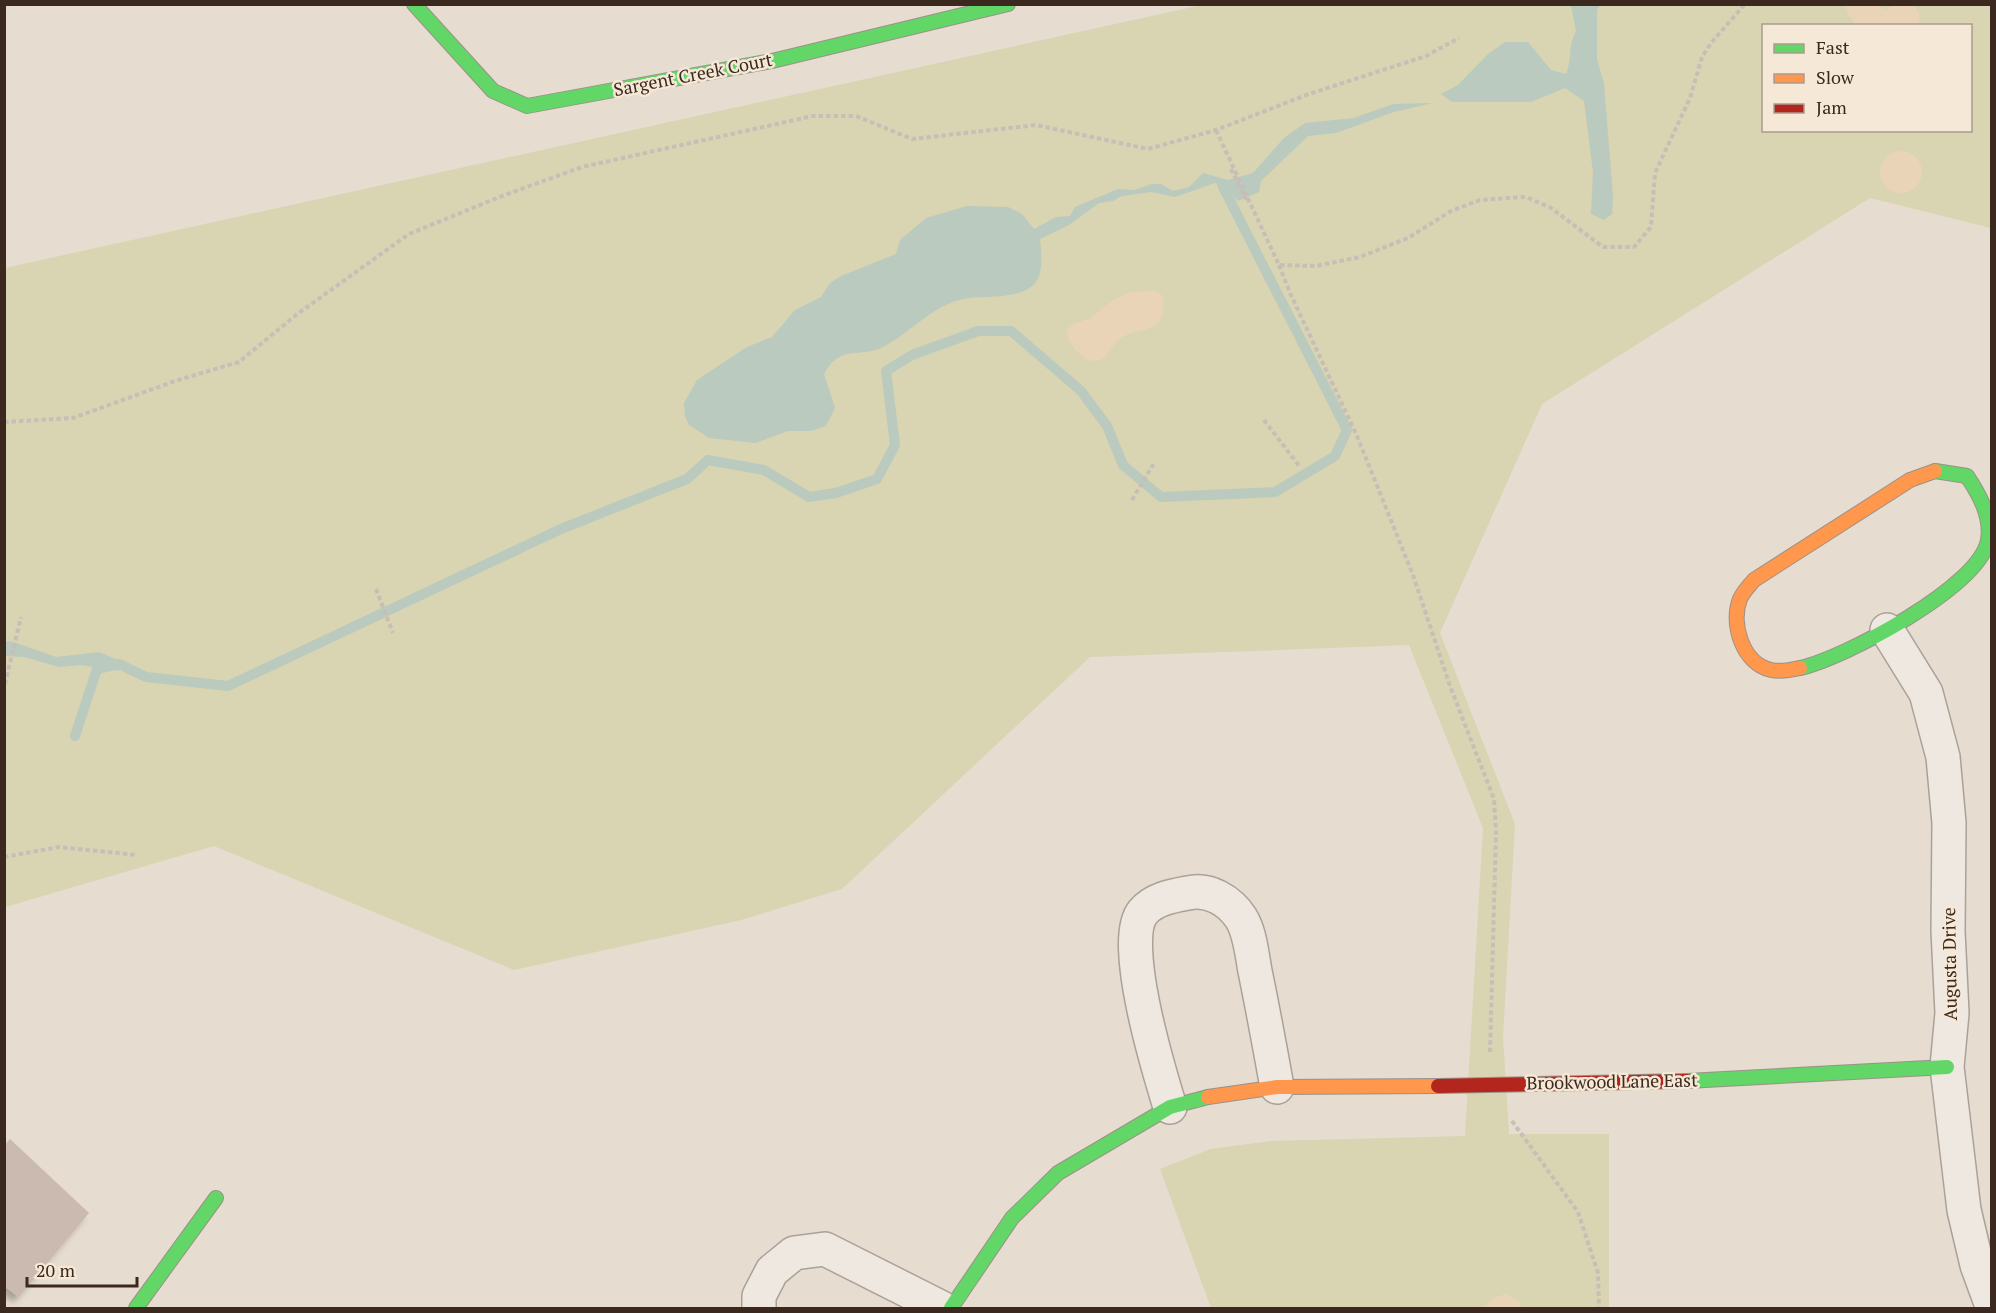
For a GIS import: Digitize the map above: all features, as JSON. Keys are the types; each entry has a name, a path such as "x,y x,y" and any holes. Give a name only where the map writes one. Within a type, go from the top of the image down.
{"street":[{"name":"Sargent Creek Court","path":"414,4 493,90 527,105 772,61 1008,4"},
{"path":"1935,471 1967,476 1983,501 1988,522 1987,547 1960,579 1887,630 1819,663 1781,672 1760,665 1743,647 1736,628 1739,601 1754,579 1910,480 1935,471"},
{"name":"Augusta Drive","path":"1887,630 1926,693 1943,757 1949,823 1948,931 1952,1013 1947,1067 1964,1210 1977,1265 1992,1306"},
{"path":"1170,1107 1155,1055 1136,963 1136,934 1142,912 1161,898 1194,891 1224,898 1242,920 1252,953 1276,1087"},
{"name":"Brookwood Lane East","path":"951,1308 1012,1218 1058,1173 1170,1107 1226,1094 1276,1087 1636,1084 1947,1067"},
{"path":"136,1308 216,1198"},
{"path":"759,1308 759,1296 772,1271 794,1253 825,1249 942,1308"}],"path":[{"path":"1279,265 1316,266 1360,257 1408,238 1451,211 1480,200 1526,197 1551,208 1603,247 1634,247 1651,227 1655,173 1690,98 1702,57 1711,43 1745,4"},
{"path":"4,422 73,418 175,381 239,362 296,315 409,234 502,196 582,167 813,117 856,116 912,139 1036,125 1148,149 1216,130 1309,94 1426,56 1459,38"},
{"path":"1216,130 1366,457 1413,575 1450,686 1494,799 1496,832 1490,1067 1508,1115 1578,1212 1598,1273 1599,1308"},
{"path":"1264,420 1300,467"},
{"path":"1132,500 1154,463"},
{"path":"376,589 393,633"},
{"path":"5,684 21,617"},
{"path":"4,857 59,847 136,855"}],"shaded area":[{"path":"1202,5 1991,5 1991,228 1870,198 1542,404 1440,633 1515,824 1503,1037 1509,1134 1609,1134 1609,1308 1211,1308 1160,1169 1211,1149 1271,1141 1465,1136 1483,828 1409,645 1090,657 842,889 741,920 514,970 214,846 5,907 5,268"},
{"path":"1571,5 1600,5 1597,10 1597,59 1604,84 1613,196 1612,214 1604,220 1591,214 1593,172 1584,101 1565,88 1531,102 1452,102 1441,94 1458,85 1488,54 1505,42 1528,42 1551,70 1566,74 1576,31"},
{"path":"1432,103 1394,112 1336,133 1308,136 1261,181 1259,192 1238,201 1222,185 1215,183 1175,197 1151,192 1122,196 1113,201 1099,203 1069,225 1040,239 1040,273 1035,283 1029,288 1013,294 969,298 945,305 883,347 837,358 824,374 835,408 826,426 811,431 788,431 755,443 709,438 689,425 685,416 684,403 697,380 747,347 772,337 795,310 821,297 830,283 841,276 896,254 900,240 926,218 967,206 1008,207 1022,214 1034,229 1056,217 1070,216 1075,207 1118,189 1135,190 1152,184 1161,184 1173,191 1189,187 1203,173 1228,180 1253,173 1284,138 1305,123 1354,118 1393,104"},
{"path":"11,641 56,657 99,652 115,659 119,671 81,665 59,667 24,657 5,656 5,642"}],"sand":[{"path":"1846,5 1878,5 1885,10 1893,5 1913,5 1919,13 1920,24 1855,24 1847,12"},
{"path":"1901,151 1916,157 1922,172 1916,187 1901,193 1886,187 1880,172 1886,157"},
{"path":"1155,291 1162,295 1162,318 1158,324 1121,338 1102,359 1096,361 1084,358 1070,342 1066,331 1073,324 1091,318 1113,300 1131,292"},
{"path":"1506,1294 1519,1301 1522,1308 1483,1308 1492,1298"}],"building":[{"path":"10,1139 89,1213 19,1297 4,1286 4,1146"}],"waterway":[{"path":"75,736 97,669 119,664 146,677 228,686 561,529 687,479 708,460 764,470 809,497 836,493 877,479 895,445 886,371 912,355 978,331 1011,331 1081,391 1107,426 1123,465 1161,497 1275,492 1335,456 1347,430 1222,185"}],"traffic: fast":[{"path":"414,4 493,91 527,106 772,61 1008,4"},
{"path":"1800,668 1847,650 1908,618 1937,599 1979,559 1988,540 1989,531 1980,498 1967,476 1935,471"},
{"path":"1687,1081 1947,1067"},
{"path":"951,1308 1012,1218 1058,1173 1170,1107 1208,1097"},
{"path":"136,1308 216,1198"}],"traffic: slow":[{"path":"1800,668 1771,670 1753,660 1746,651 1741,642 1737,620 1737,609 1743,594 1754,580 1910,480 1935,471"},
{"path":"1208,1097 1277,1087 1438,1086"}],"traffic: jam":[{"path":"1438,1086 1687,1081"}]}
